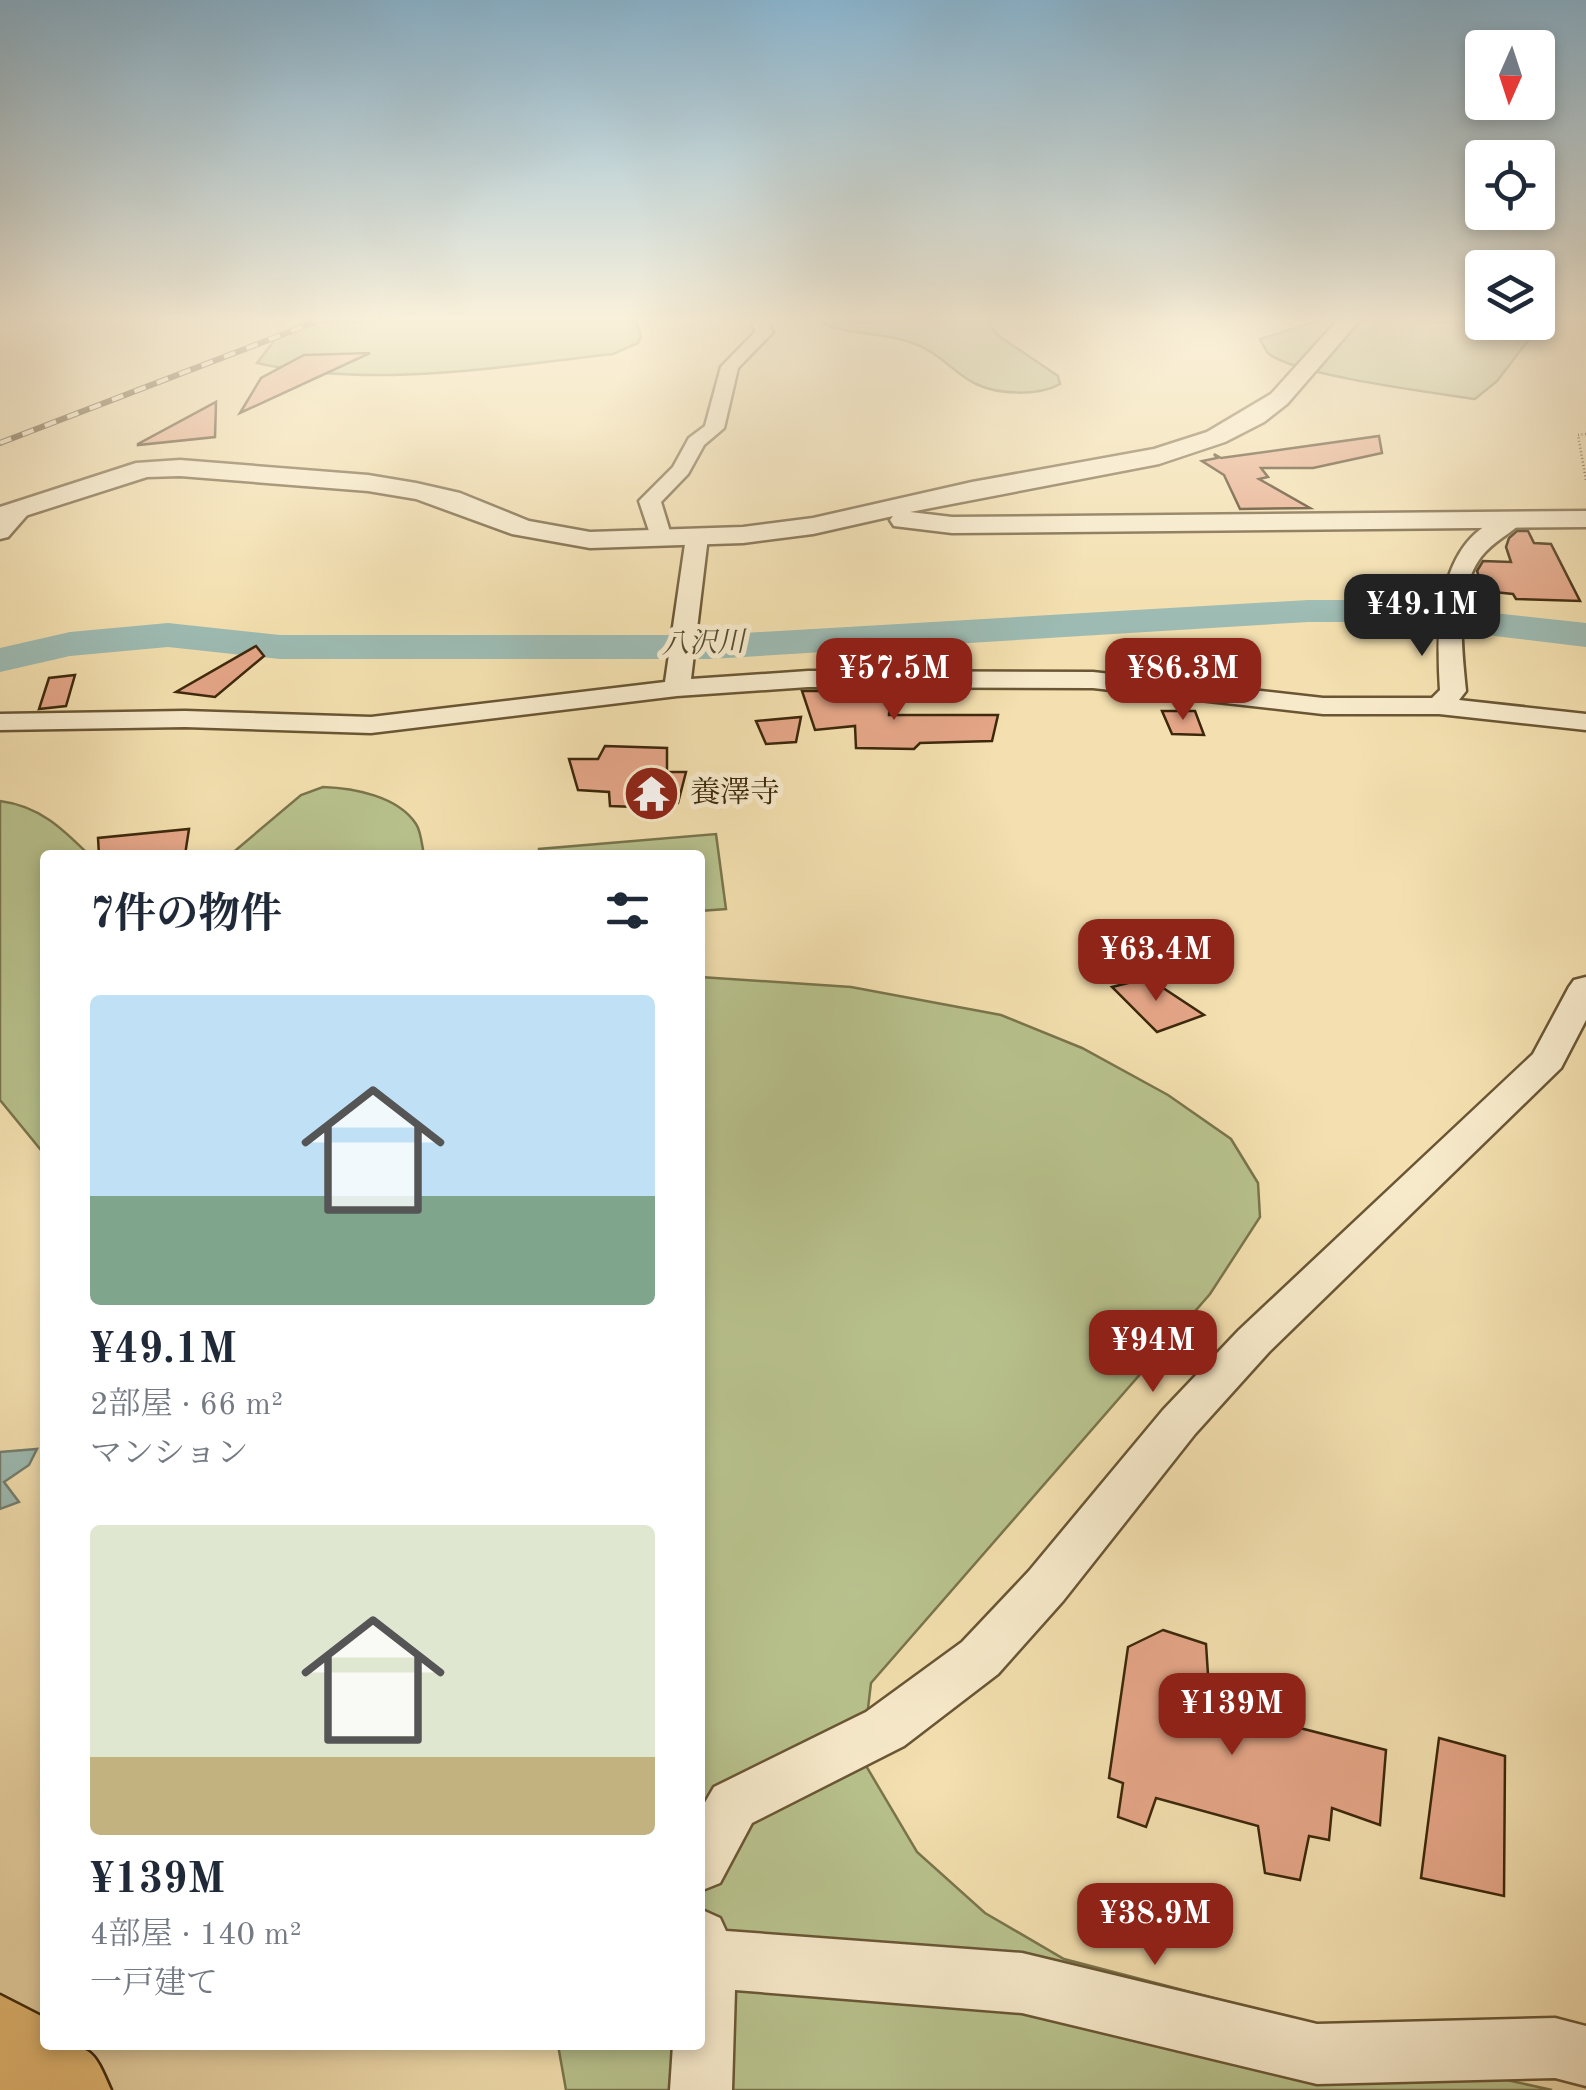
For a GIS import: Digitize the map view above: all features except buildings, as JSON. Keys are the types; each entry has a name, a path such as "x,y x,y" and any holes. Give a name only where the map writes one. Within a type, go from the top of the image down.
{"main road":[{"path":"0,2043 62,2090"}],"street":[{"path":"661,538 650,502 681,470 696,442 714,428 716,420"},
{"path":"6,520 145,470 211,468 416,491 554,536 590,540 786,530 1159,456 1216,437 1250,420"},
{"path":"877,512 928,525 1586,519"},
{"path":"1439,706 1452,691 1449,617 1460,571 1472,548 1513,520"},
{"path":"677,688 696,536"},
{"path":"0,722 185,719 371,725 677,688 808,680 1093,680 1324,706 1439,706 1586,722"},
{"path":"705,1855 733,1805 884,1729 980,1658 1046,1586 1179,1422 1254,1341 1548,1060 1586,987"},
{"path":"705,1948 1022,1984 1318,2054 1555,2048 1586,2056"},
{"path":"701,2090 702,2050"}],"path":[{"path":"1586,434 1578,434 1586,480"}],"green space":[{"path":"323,787 348,789 387,800 408,814 418,827 423,850 236,850 301,795"},
{"path":"0,801 38,813 84,850 40,850 40,1149 0,1100"},
{"path":"716,834 726,909 705,911 705,850 539,849"},
{"path":"705,977 851,987 1001,1015 1082,1048 1168,1095 1231,1139 1258,1183 1260,1217 1210,1294 871,1683 862,1759 917,1852 985,1913 1064,1959 1236,2004 1406,2058 1552,2090 566,2090 559,2050 705,2050"}],"water":[{"path":"37,1449 29,1465 4,1482 19,1502 0,1509 0,1452"}],"waterway":[{"name":"八沢川","path":"0,660 70,644 168,635 280,647 710,647 1308,611 1376,611 1586,635"}],"railway":[{"path":"0,443 61,420"}],"place":[{"name":"養澤寺","path":"651,794"}]}
